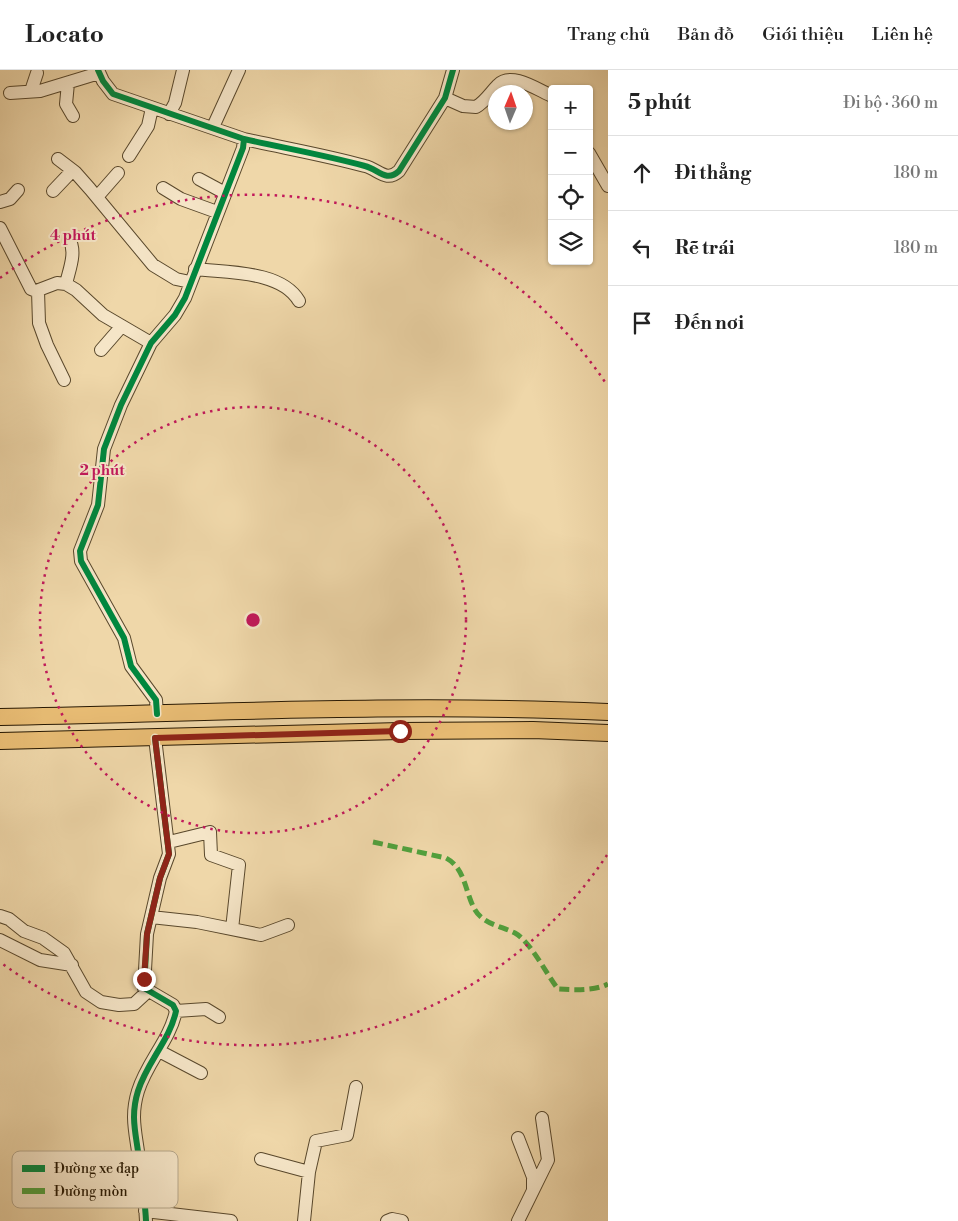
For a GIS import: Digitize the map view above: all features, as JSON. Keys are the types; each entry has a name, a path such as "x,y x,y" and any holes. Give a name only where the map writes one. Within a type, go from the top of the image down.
{"main road":[{"path":"0,717 399,708 531,709 608,712"},
{"path":"0,741 410,731 533,730 608,733"}],"street":[{"path":"169,114 183,70"},
{"path":"212,127 239,70"},
{"path":"10,93 31,91 68,83 99,71 103,81 113,94 244,139 365,166 389,177 399,171 445,98 453,70"},
{"path":"31,91 37,73"},
{"path":"445,98 463,106 476,107 500,83 509,80 520,82 548,94"},
{"path":"68,83 66,104 73,116"},
{"path":"129,156 148,126 152,108"},
{"path":"157,714 156,700 132,666 124,638 81,560 80,551 98,505 104,449 150,343 175,315 185,298 243,148 244,139"},
{"path":"58,160 72,171 97,198 153,265 176,279 190,282"},
{"path":"593,160 608,186"},
{"path":"53,191 72,171"},
{"path":"97,198 118,173"},
{"path":"199,178 225,193"},
{"path":"163,188 181,199 218,212"},
{"path":"0,202 10,199 18,190"},
{"path":"0,228 31,289 38,291 57,283 66,284 76,290 103,315 150,343"},
{"path":"66,284 72,257 69,239"},
{"path":"195,269 255,275 294,293 299,301"},
{"path":"38,291 37,314 39,323 64,380"},
{"path":"101,350 121,327"},
{"path":"137,1151 133,1121 138,1091 146,1070 159,1051 176,1011 173,1005 164,998 147,992 144,988 144,962 151,917 160,878 169,854 155,738"},
{"path":"169,842 210,832 211,855 239,865 232,929"},
{"path":"0,916 9,919 24,931 53,944 64,953 86,992 101,1002 119,1005 134,1004 147,992"},
{"path":"151,917 197,922 261,935 288,925"},
{"path":"0,940 40,960 72,965"},
{"path":"176,1011 206,1009 219,1017"},
{"path":"159,1051 201,1073"},
{"path":"304,1221 309,1172 316,1141 346,1135 356,1088"},
{"path":"518,1221 548,1160 549,1150 542,1118"},
{"path":"518,1138 533,1177 533,1189"},
{"path":"261,1159 309,1172"},
{"path":"146,1216 230,1221"},
{"path":"387,1221 392,1219 402,1221"}],"marked path":[{"path":"373,842 446,858 452,862 464,880 477,913 492,924 521,937 558,989 590,989 608,984"}],"cycle path":[{"path":"98,70 103,81 113,94 244,139 243,148 185,298 175,315 151,343 121,405 104,449 98,505 80,551 81,561 124,638 131,666 156,700 157,714"},
{"path":"244,139 350,162 390,176 399,171 445,98 453,70"},
{"path":"138,1151 134,1109 138,1091 147,1070 169,1032 176,1011 173,1005 144,988 147,934 160,878 169,854 155,738"},
{"path":"145,1208 146,1221"}],"route":[{"path":"144,979 147,934 160,878 169,854 155,738 400,731"}]}
